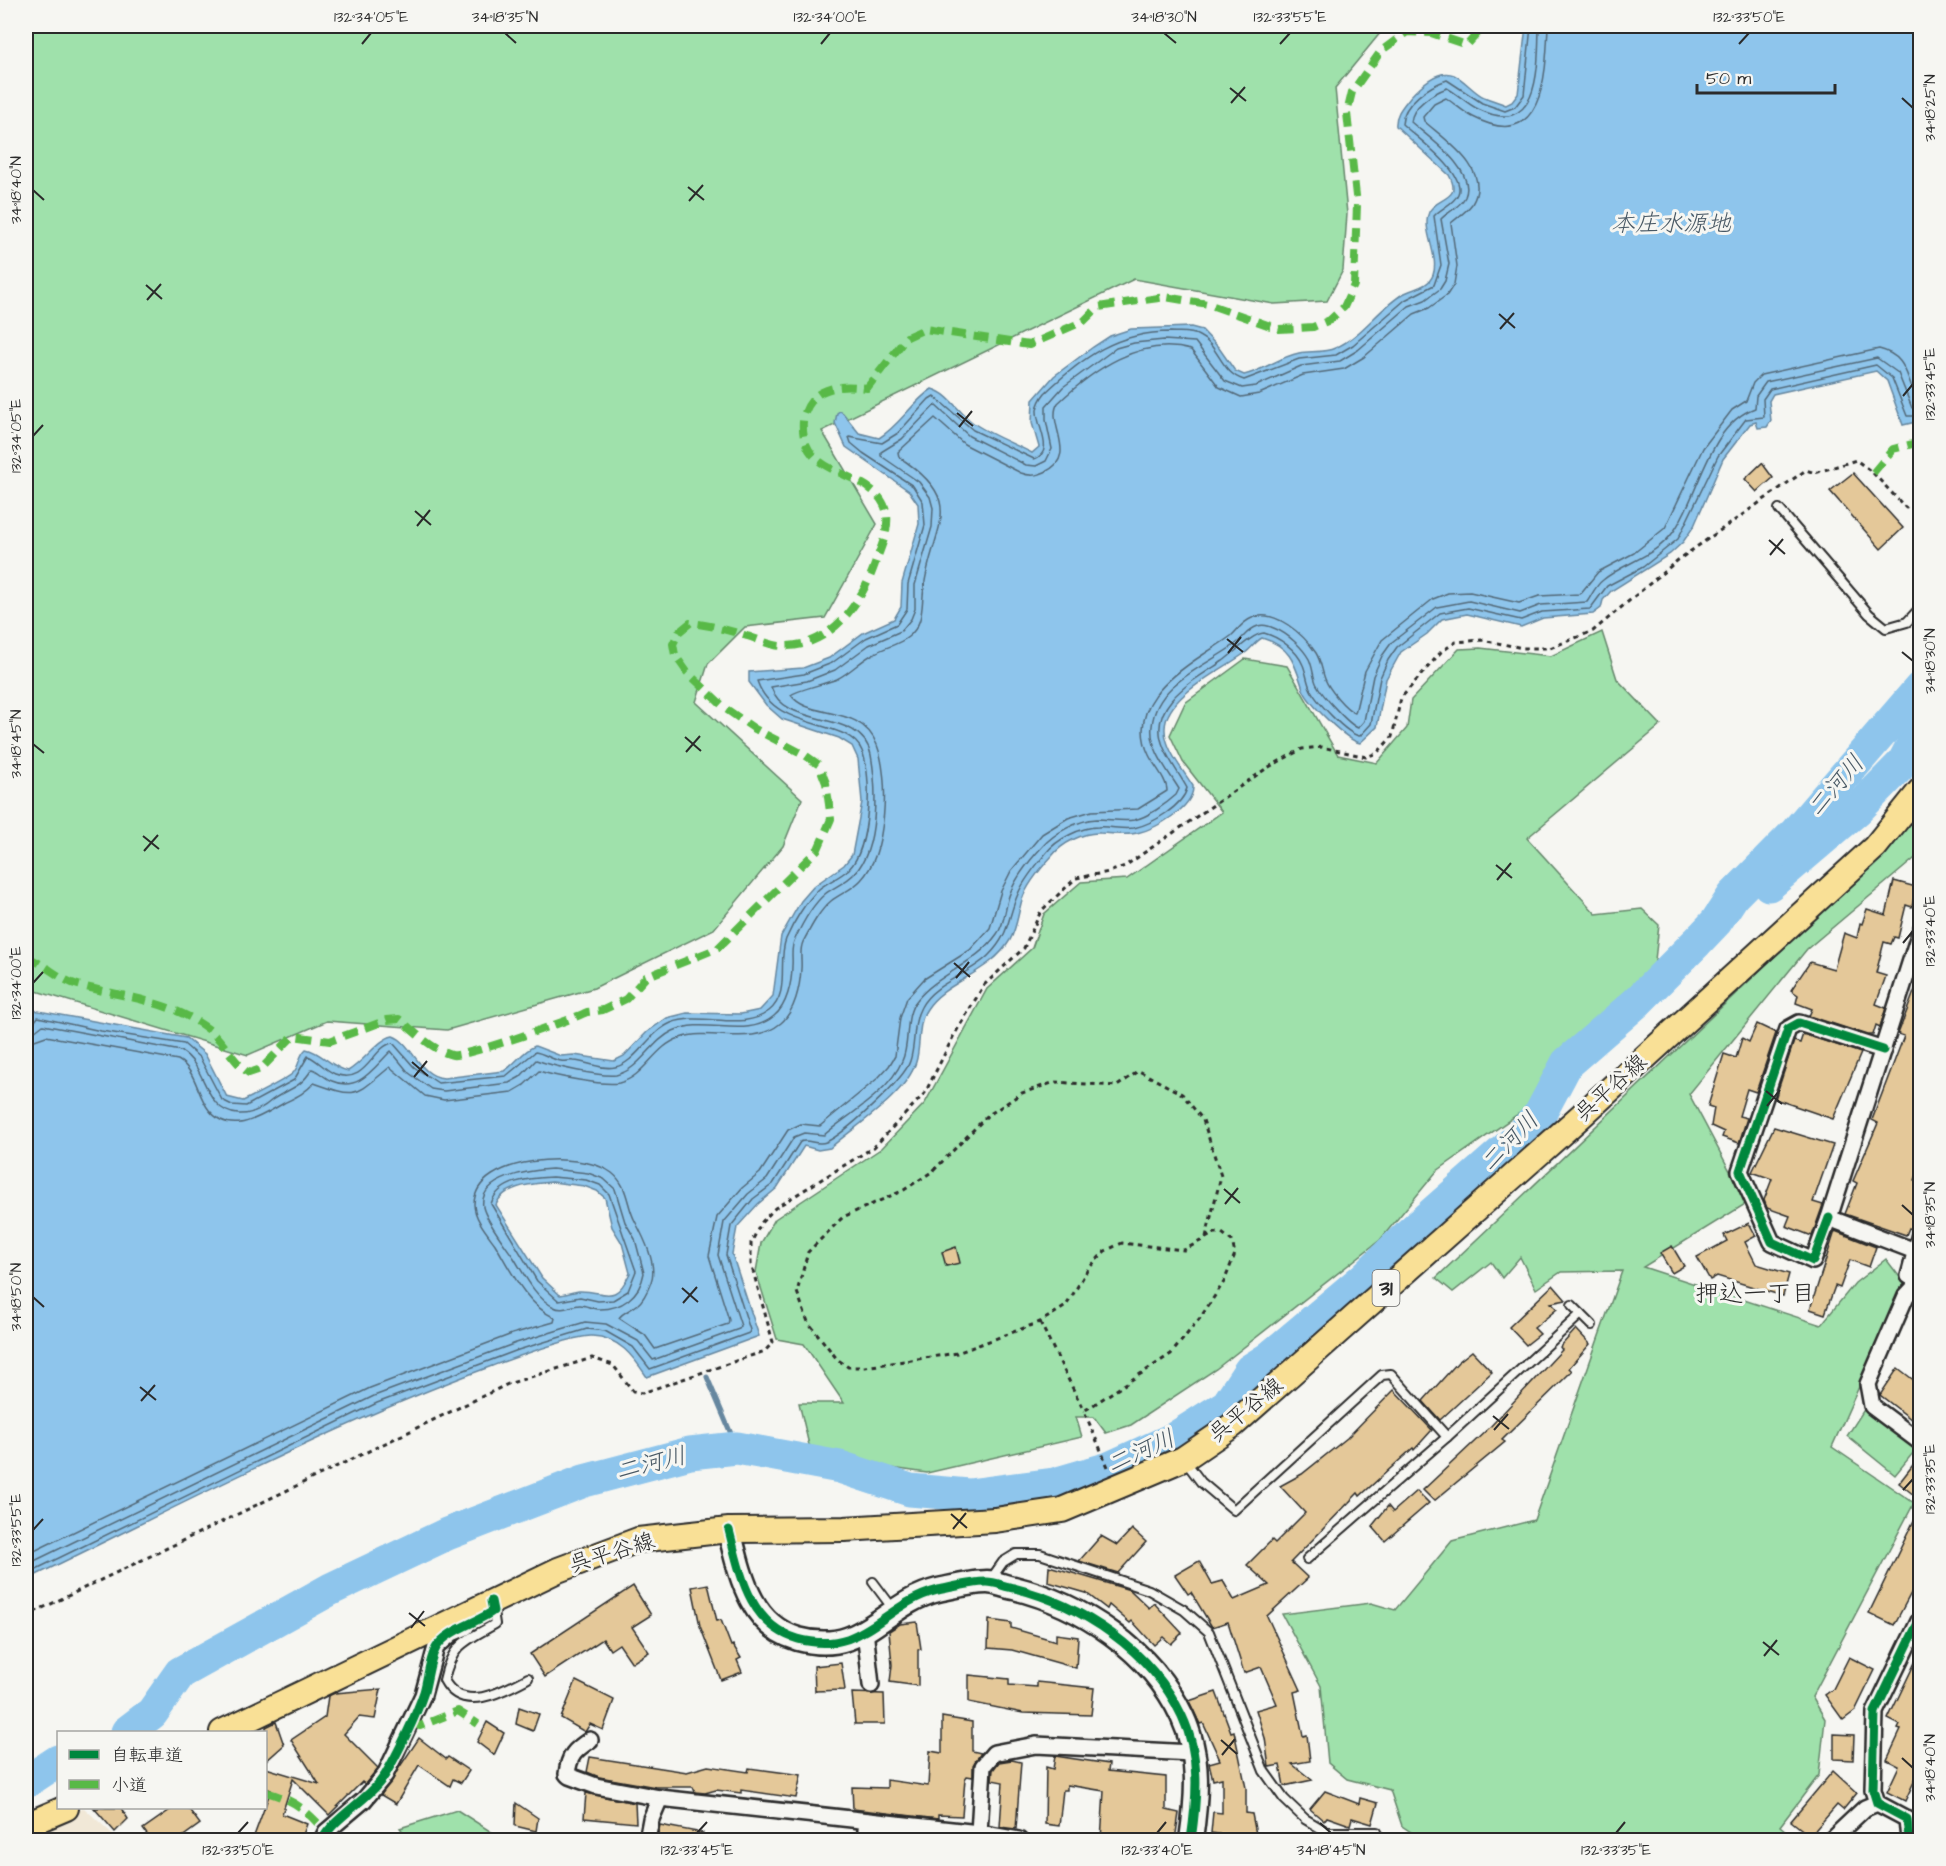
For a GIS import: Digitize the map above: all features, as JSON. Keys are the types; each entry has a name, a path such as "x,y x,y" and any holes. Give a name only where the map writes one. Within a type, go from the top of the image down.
{"main road":[{"name":"呉平谷線","path":"224,1731 492,1606 558,1570 638,1540 729,1530 867,1528 994,1520 1062,1510 1183,1459 1233,1425 1581,1116 1875,847 1920,791"},
{"path":"26,1825 64,1809"}],"street":[{"path":"1883,1050 1799,1023 1788,1029 1740,1171 1772,1242 1813,1261 1829,1218 1883,1050 1920,932"},
{"path":"1829,1218 1915,1251"},
{"path":"1920,1234 1910,1276 1920,1281 1906,1296 1868,1384 1872,1406 1920,1442"},
{"path":"729,1530 744,1589 766,1622 795,1638 822,1644 846,1642 894,1611 936,1591 988,1582 1037,1594 1097,1623 1148,1664 1182,1716 1198,1788 1191,1840"},
{"path":"322,1840 326,1832 364,1800 385,1775 423,1695 436,1647 452,1633 482,1620 492,1606"},
{"path":"1909,1840 1907,1819 1877,1803 1873,1790 1875,1712 1920,1618"},
{"path":"865,1630 871,1685"},
{"path":"590,1740 569,1758 567,1774 596,1786 660,1798 979,1833 1020,1840"},
{"path":"979,1833 983,1766 994,1753 1036,1746 1192,1753"},
{"path":"647,1840 651,1819 660,1798"},
{"path":"1831,1840 1865,1808 1877,1803"},
{"path":"865,1840 867,1821"}],"lane":[{"path":"1779,509 1869,614 1886,628 1907,622 1920,608"},
{"path":"1572,1305 1592,1325"},
{"path":"1307,1559 1447,1437 1581,1314"},
{"path":"1183,1459 1201,1482 1233,1510 1382,1376 1391,1374 1447,1437"},
{"path":"988,1582 1004,1562 1016,1554 1040,1554 1149,1590 1184,1611 1209,1632 1264,1771 1284,1799 1305,1820 1327,1832 1377,1832"},
{"path":"873,1582 894,1611"},
{"path":"492,1606 495,1624 461,1643 449,1658 444,1680 449,1690 458,1696 473,1698 498,1694 528,1678"}],"path":[{"path":"26,1616 508,1384 592,1358 613,1365 633,1391 642,1393 765,1351 773,1342 751,1264 751,1244 761,1222 776,1208 874,1147 925,1093 952,1037 984,985 1024,948 1041,911 1076,878 1109,872 1125,866 1267,768 1302,749 1322,747 1366,757 1377,753 1392,738 1401,698 1441,652 1456,642 1482,640 1523,648 1550,648 1593,631 1678,560 1806,470 1815,473 1856,460 1873,473 1906,508 1920,504"},
{"path":"1084,1411 1171,1354 1200,1318 1224,1282 1235,1254 1232,1241 1222,1233 1215,1233 1206,1238 1184,1250 1122,1243 1105,1251 1088,1269 1066,1306 1040,1322 957,1353 848,1367 837,1359 808,1322 797,1292 808,1252 843,1217 904,1190 933,1171 987,1116 1022,1093 1055,1082 1117,1086 1139,1071 1182,1094 1203,1120 1221,1176 1206,1238"},
{"path":"1040,1322 1084,1411 1108,1469"}],"shaded area":[{"path":"85,1809 119,1840 26,1840 26,1836"}],"green space":[{"path":"26,26 1386,26 1335,88 1347,214 1343,270 1327,301 1274,304 1134,279 822,431 877,524 825,618 745,627 708,664 696,702 802,799 783,846 714,929 594,988 447,1030 327,1021 248,1055 26,988"},
{"path":"1602,632 1617,679 1661,725 1527,838 1596,914 1642,909 1659,925 1653,977 1554,1059 1538,1100 1437,1171 1380,1240 1216,1369 1131,1425 1106,1433 1094,1417 1076,1417 1082,1437 927,1473 863,1464 825,1455 809,1445 799,1403 844,1403 804,1344 777,1339 756,1272 761,1243 775,1219 882,1148 925,1103 987,989 1032,948 1044,914 1081,882 1127,879 1222,812 1183,762 1170,735 1185,703 1245,659 1287,666 1338,755 1377,763 1407,728 1411,700 1459,649 1480,648 1551,656"},
{"path":"1920,812 1920,854 1807,949 1689,1094 1747,1203 1643,1267 1821,1325 1855,1283 1886,1259 1905,1284 1832,1447 1914,1503 1812,1697 1825,1719 1819,1775 1780,1826 1797,1840 1423,1840 1402,1826 1390,1790 1347,1779 1328,1763 1321,1686 1282,1614 1371,1603 1395,1610 1452,1541 1534,1520 1622,1271 1561,1272 1536,1289 1520,1257 1502,1278 1491,1262 1453,1292 1436,1278 1887,850"},
{"path":"1865,1408 1918,1447 1895,1475 1847,1436"},
{"path":"457,1810 504,1840 410,1840 400,1828"}],"water":[{"name":"本庄水源地","path":"1526,26 1920,26 1920,421 1903,425 1887,381 1876,371 1773,394 1769,401 1771,421 1767,427 1758,428 1756,422 1750,424 1723,459 1694,526 1683,542 1670,554 1611,591 1603,600 1601,608 1593,614 1543,618 1521,627 1467,614 1442,619 1427,634 1401,652 1386,679 1377,727 1360,743 1337,728 1312,703 1286,652 1280,646 1262,638 1245,653 1196,685 1175,705 1168,716 1165,728 1171,751 1193,786 1192,794 1187,802 1172,816 1145,831 1128,834 1087,834 1074,839 1056,851 1027,888 1010,940 1001,952 980,969 945,991 927,1009 920,1028 916,1062 902,1086 879,1109 830,1148 818,1150 804,1146 777,1188 758,1204 737,1227 732,1254 759,1336 647,1377 624,1349 602,1337 572,1339 543,1348 432,1389 314,1440 26,1580 26,1024 29,1019 26,1012 28,1009 186,1038 205,1054 227,1097 243,1101 293,1073 306,1049 348,1071 382,1041 393,1036 406,1045 428,1072 444,1078 504,1071 535,1046 561,1056 574,1055 614,1061 624,1056 647,1032 667,1018 687,1013 741,1014 760,1010 773,996 781,936 801,901 814,886 844,865 852,855 862,802 858,759 852,746 839,738 782,719 766,705 749,682 749,672 803,668 829,658 863,633 894,619 901,607 902,583 919,524 918,504 909,491 846,447 835,423 837,413 840,411 843,413 859,433 879,438 932,389 949,399 979,427 1032,453 1039,447 1032,423 1033,400 1054,376 1110,336 1131,329 1191,327 1202,330 1219,348 1235,371 1244,375 1292,355 1335,348 1353,337 1394,300 1428,283 1435,268 1427,219 1433,207 1451,194 1452,183 1449,175 1396,126 1402,107 1424,84 1442,74 1454,75 1480,95 1506,105 1512,102 1518,94","holes":["552,1182 584,1186 597,1191 605,1198 612,1227 622,1243 630,1273 619,1290 614,1293 579,1291 560,1295 542,1278 496,1205 505,1193 528,1185"]}],"building":[{"path":"1762,463 1773,478 1757,492 1745,479"},
{"path":"1853,473 1903,528 1881,549 1830,491"},
{"path":"1894,881 1916,887 1912,907 1906,905 1898,938 1894,937 1891,944 1884,942 1876,973 1886,976 1876,1004 1886,1008 1880,1027 1876,1025 1873,1035 1868,1035 1809,1016 1812,1009 1796,1003 1798,995 1791,990 1810,962 1834,969 1844,933 1857,938 1860,923 1862,924 1867,909 1886,915"},
{"path":"1919,979 1920,1167 1915,1180 1920,1182 1920,1197 1915,1211 1920,1213 1920,1216 1918,1225 1912,1229 1909,1228 1906,1235 1845,1214 1857,1183 1853,1181 1878,1123 1872,1120 1904,1036 1898,1034"},
{"path":"1757,1024 1776,1033 1756,1092 1747,1089 1739,1116 1747,1118 1739,1143 1722,1137 1724,1132 1711,1126 1714,1108 1708,1106 1724,1054 1736,1058 1742,1038 1749,1042"},
{"path":"1803,1034 1861,1053 1833,1119 1775,1099 1794,1041 1800,1043"},
{"path":"1774,1127 1833,1145 1813,1202 1823,1205 1812,1236 1786,1226 1790,1216 1767,1208 1764,1200 1772,1179 1752,1172"},
{"path":"1749,1223 1756,1236 1745,1242 1756,1264 1789,1274 1783,1296 1717,1276 1710,1280 1697,1257 1727,1241 1724,1235"},
{"path":"1835,1231 1876,1247 1869,1267 1850,1260 1840,1288 1835,1286 1825,1314 1810,1309"},
{"path":"1672,1246 1684,1266 1672,1273 1660,1253"},
{"path":"956,1247 960,1263 946,1266 942,1252"},
{"path":"1553,1285 1566,1300 1551,1303 1557,1309 1534,1328 1540,1334 1526,1345 1509,1327"},
{"path":"1576,1329 1590,1344 1569,1368 1572,1371 1502,1440 1505,1442 1434,1501 1423,1490 1489,1428 1562,1350 1560,1347"},
{"path":"1472,1351 1492,1372 1440,1420 1423,1401 1458,1362"},
{"path":"1898,1368 1920,1385 1920,1426 1880,1395"},
{"path":"1394,1390 1432,1430 1414,1450 1413,1448 1360,1496 1358,1493 1291,1562 1308,1578 1267,1616 1301,1690 1294,1692 1303,1736 1307,1735 1310,1761 1292,1764 1312,1780 1284,1786 1280,1765 1269,1767 1265,1738 1256,1710 1277,1704 1261,1667 1244,1673 1228,1622 1212,1627 1191,1592 1188,1594 1175,1575 1199,1561 1212,1584 1223,1581 1234,1600 1269,1585 1247,1565 1272,1540 1275,1543 1305,1513 1280,1486 1302,1474 1347,1438"},
{"path":"1920,1456 1920,1500 1899,1483"},
{"path":"1417,1491 1429,1503 1385,1541 1372,1526 1388,1506 1393,1512"},
{"path":"1920,1508 1920,1576 1894,1625 1869,1613"},
{"path":"1132,1529 1146,1542 1118,1573 1079,1561 1101,1536 1117,1545"},
{"path":"1049,1566 1130,1590 1149,1608 1154,1603 1182,1633 1171,1644 1163,1637 1154,1645 1132,1621 1130,1623 1109,1605 1107,1609 1086,1593 1048,1582"},
{"path":"708,1584 717,1621 721,1620 731,1646 733,1645 741,1658 737,1660 742,1672 721,1680 700,1626 692,1587"},
{"path":"633,1586 651,1615 632,1627 649,1652 632,1663 619,1644 610,1650 603,1639 545,1677 530,1654"},
{"path":"989,1620 1011,1623 1011,1628 1056,1641 1056,1634 1078,1637 1076,1668 1012,1650 988,1648"},
{"path":"917,1622 921,1649 918,1650 918,1686 890,1682 892,1665 889,1631 900,1624"},
{"path":"1920,1652 1920,1769 1905,1801 1887,1792 1899,1766 1887,1760 1901,1730 1898,1729 1900,1725 1888,1719"},
{"path":"1849,1657 1875,1670 1855,1711 1843,1720 1825,1695 1833,1689"},
{"path":"841,1663 845,1690 815,1691 814,1666"},
{"path":"969,1675 1009,1679 1009,1685 1037,1687 1037,1682 1094,1688 1091,1715 1023,1713 969,1702"},
{"path":"576,1681 614,1700 603,1730 590,1724 585,1732 561,1718"},
{"path":"381,1689 375,1719 359,1717 344,1734 378,1768 365,1784 362,1782 329,1815 293,1779 282,1814 307,1824 301,1840 267,1840 254,1836 264,1809 267,1809 271,1790 267,1788 267,1768 319,1784 291,1740 325,1717 328,1696 335,1693"},
{"path":"1216,1692 1231,1732 1234,1731 1246,1788 1246,1813 1252,1814 1257,1839 1211,1833 1213,1812 1222,1813 1222,1778 1213,1780 1209,1763 1220,1760 1203,1723 1200,1724 1189,1701"},
{"path":"852,1693 884,1694 885,1724 855,1724"},
{"path":"519,1707 539,1714 533,1731 516,1724"},
{"path":"942,1717 972,1722 972,1751 981,1753 973,1765 973,1777 967,1776 965,1779 962,1816 938,1815 938,1819 853,1809 852,1787 887,1788 887,1780 928,1786 930,1751 942,1753"},
{"path":"276,1722 284,1745 267,1760 267,1731 266,1727"},
{"path":"487,1722 504,1733 494,1755 477,1742"},
{"path":"1834,1734 1854,1735 1853,1760 1834,1759"},
{"path":"419,1738 446,1759 448,1757 469,1771 461,1783 453,1779 450,1786 419,1765 396,1804 381,1795"},
{"path":"1055,1756 1109,1764 1108,1771 1166,1777 1166,1810 1179,1813 1175,1840 1155,1838 1155,1840 1101,1840 1104,1791 1067,1785 1067,1790 1063,1790 1059,1826 1045,1824 1046,1767 1053,1769"},
{"path":"590,1757 687,1772 708,1766 748,1772 749,1768 801,1775 796,1798 741,1790 741,1793 716,1790 705,1793 695,1792 693,1787 656,1787 599,1777 587,1772"},
{"path":"1012,1760 1021,1762 1016,1829 1000,1827 1003,1782 992,1780 993,1770 999,1762"},
{"path":"1833,1771 1857,1793 1843,1810 1837,1805 1810,1836 1791,1821"},
{"path":"1325,1791 1359,1804 1360,1798 1378,1803 1372,1824 1352,1818 1350,1825 1327,1817 1324,1821 1310,1809"},
{"path":"586,1793 635,1803 636,1823 584,1818"},
{"path":"516,1803 538,1818 536,1831 515,1826"},
{"path":"95,1809 122,1809 128,1819 115,1832"},
{"path":"172,1809 189,1809 200,1824 178,1840 151,1840 143,1829"},
{"path":"660,1825 703,1833 703,1840 657,1840"}],"waterway":[{"name":"二河川","path":"128,1731 152,1713 180,1673 331,1589 447,1534 584,1481 690,1453 737,1448 840,1467 910,1490 969,1495 1054,1484 1109,1468 1175,1438 1227,1405 1250,1370 1269,1358 1363,1279 1409,1234 1516,1140 1540,1114 1567,1063 1637,1002 1716,922 1733,896 1796,832 1920,688"},
{"path":"1769,885 1857,810 1903,763 1920,731"},
{"path":"707,1377 737,1448"},
{"name":"二河川","path":"26,1782 57,1762"}],"marked path":[{"path":"26,957 71,983 162,1005 193,1019 214,1034 249,1073 261,1069 293,1036 330,1041 387,1020 399,1019 430,1044 452,1055 475,1051 587,1012 603,1010 626,999 646,977 718,948 818,849 831,819 826,783 819,765 805,755 755,729 726,709 687,672 675,655 673,644 679,632 690,623 726,630 773,645 799,645 815,640 829,631 841,621 861,594 883,542 887,526 886,510 874,492 862,483 822,463 811,453 805,439 803,421 812,400 818,394 833,388 867,388 907,337 925,329 1029,345 1084,321 1098,307 1165,297 1208,304 1279,329 1313,327 1330,320 1344,307 1354,285 1357,205 1347,113 1352,92 1381,51 1407,32 1431,33 1467,45 1484,26"},
{"path":"1873,473 1893,449 1920,442"},
{"path":"410,1722 420,1726 458,1711 478,1724"},
{"path":"267,1792 299,1807 326,1832"}],"cycle path":[{"path":"1829,1218 1813,1261 1772,1242 1740,1171 1788,1029 1799,1023 1883,1050"},
{"path":"729,1530 743,1580 758,1610 781,1632 798,1639 821,1643 840,1641 872,1627 919,1597 938,1590 987,1582 1014,1588 1065,1606 1112,1634 1133,1651 1169,1692 1188,1731 1196,1777 1191,1840"},
{"path":"322,1840 335,1823 370,1793 385,1775 421,1702 436,1648 447,1636 493,1611 491,1601"},
{"path":"1909,1840 1907,1819 1877,1803 1873,1790 1875,1712 1920,1619"}],"district":[{"name":"押込一丁目","path":"1755,1294"}]}
